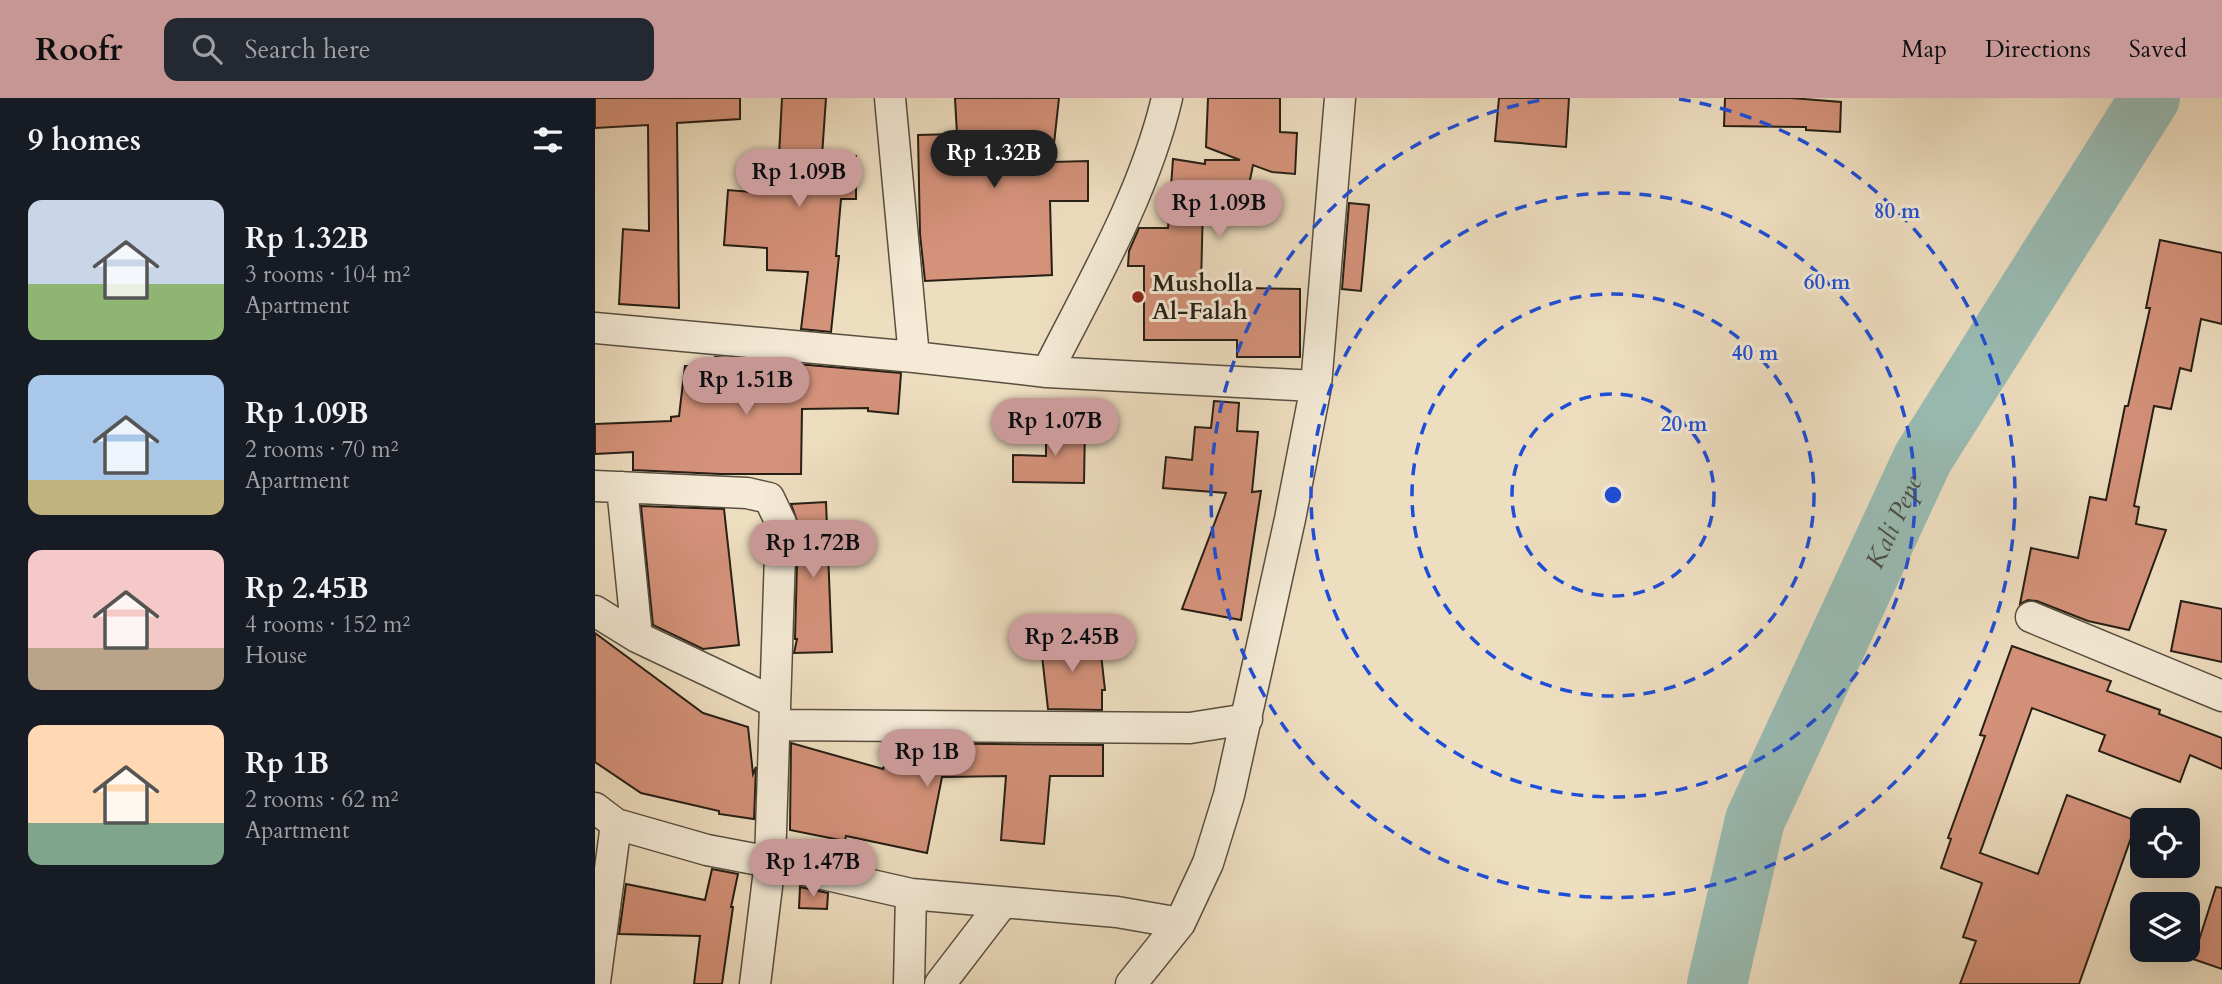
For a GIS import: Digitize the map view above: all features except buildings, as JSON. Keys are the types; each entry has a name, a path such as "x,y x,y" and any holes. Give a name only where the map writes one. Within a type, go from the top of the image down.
{"street":[{"path":"890,98 914,357"},
{"path":"1048,372 1128,213 1161,123 1167,98"},
{"path":"1131,984 1180,923 1209,863 1247,719 1316,386 1340,98"},
{"path":"595,328 1048,372 1316,386"},
{"path":"637,637 609,486 747,493 769,498 781,523 770,862 755,984"},
{"path":"595,611 775,714 1190,728 1247,719"},
{"path":"2031,617 2222,696"},
{"path":"595,982 606,816 707,850 911,894 1117,912 1180,923"},
{"path":"909,984 911,894"},
{"path":"940,984 1003,902"}],"waterway":[{"name":"Kali Pepe","path":"1717,984 1755,820 1923,458 2150,98"}],"place":[{"name":"Musholla Al-Falah","path":"1138,297"}]}
